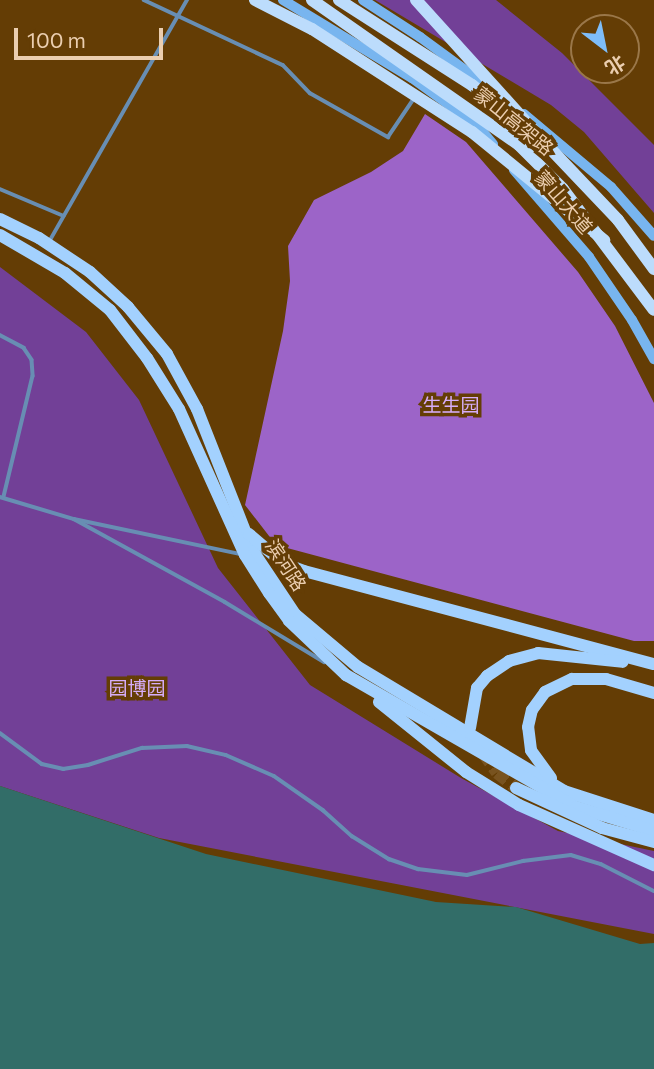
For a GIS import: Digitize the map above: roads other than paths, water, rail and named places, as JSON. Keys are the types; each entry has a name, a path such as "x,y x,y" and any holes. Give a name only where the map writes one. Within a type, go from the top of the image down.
{"highway":[{"path":"255,0 312,29 472,132 604,240"},
{"name":"蒙山高架路","path":"312,0 519,145 564,189 654,310"},
{"name":"蒙山高架路","path":"339,0 472,85 545,143 618,220 654,268"},
{"path":"416,0 545,143"}],"main road":[{"name":"蒙山大道","path":"283,0 422,86 477,125 589,257 632,320 654,359"},
{"name":"蒙山大道","path":"363,0 420,37 555,138 611,187 654,236"},
{"name":"滨河路","path":"0,219 48,244 90,272 128,307 167,354 198,409 253,551 295,614 358,667 564,791 654,820"},
{"name":"滨河路","path":"0,235 65,273 101,302 147,358 179,409 245,555 289,621 346,675 576,807 654,831"},
{"path":"240,522 267,552 304,571 651,664"},
{"path":"470,728 477,688 487,676 509,661 538,653 651,664"},
{"path":"346,675 466,772 519,805 654,865"},
{"path":"564,791 541,769 531,750 528,727 532,710 545,692 572,679 606,679 654,693"},
{"path":"516,788 602,828 654,842"}],"lane":[{"path":"144,0 283,65 310,93 388,137 422,86"},
{"path":"48,244 187,0"},
{"path":"0,189 64,216"},
{"path":"0,335 23,348 32,360 33,376 2,497 74,519 245,555"},
{"path":"74,519 225,602 346,675"},
{"path":"0,733 42,764 63,769 88,765 142,748 187,746 226,755 274,776 323,810 352,836 389,859 418,869 467,875 523,861 571,855 601,864 654,891"}],"water":[{"path":"0,786 206,854 436,902 516,907 640,944 654,943 654,1069 0,1069"}],"tunnel":[{"path":"483,753 497,773 516,788"}],"park label":[{"name":"生生园","path":"451,405"},
{"name":"园博园","path":"137,688"}]}
